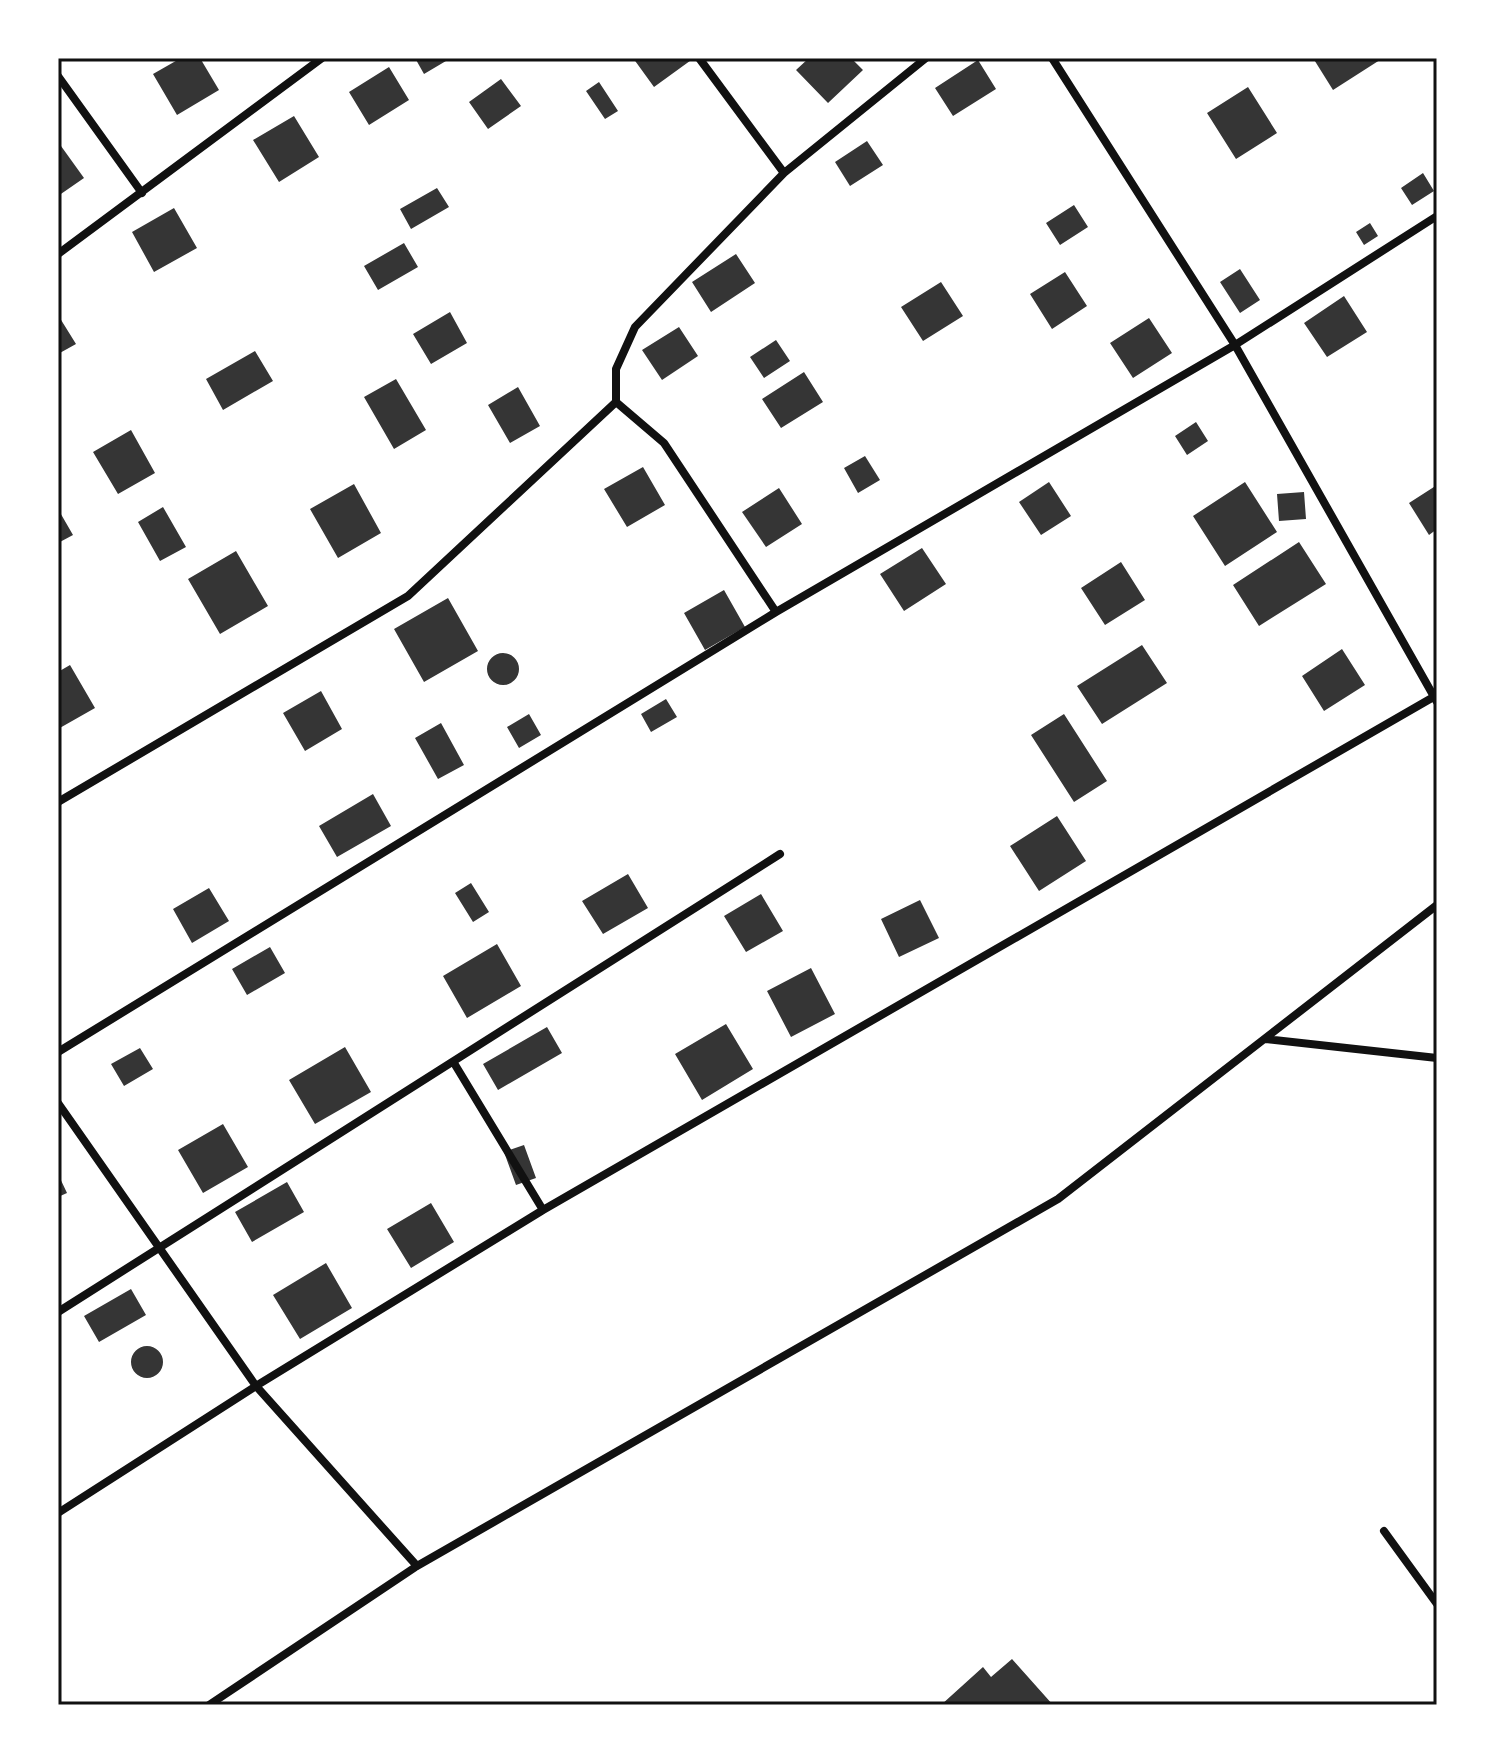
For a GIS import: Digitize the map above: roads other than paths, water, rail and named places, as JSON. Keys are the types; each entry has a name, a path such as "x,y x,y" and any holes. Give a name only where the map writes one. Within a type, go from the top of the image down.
{"street":[{"path":"58,254 322,58"},
{"path":"699,58 784,173"},
{"path":"58,802 408,596 616,402 616,369 635,327 784,173 926,58"},
{"path":"58,1513 256,1386 543,1210 1436,698 1235,345 1052,58"},
{"path":"58,76 142,193"},
{"path":"58,1052 776,612 1235,345 1437,216"},
{"path":"616,402 664,443 776,612"},
{"path":"58,1312 780,854"},
{"path":"209,1705 417,1566 1058,1199 1437,905"},
{"path":"1266,1039 1437,1058"},
{"path":"454,1063 543,1210"},
{"path":"58,1103 256,1386 417,1566"},
{"path":"1384,1531 1437,1604"}]}
